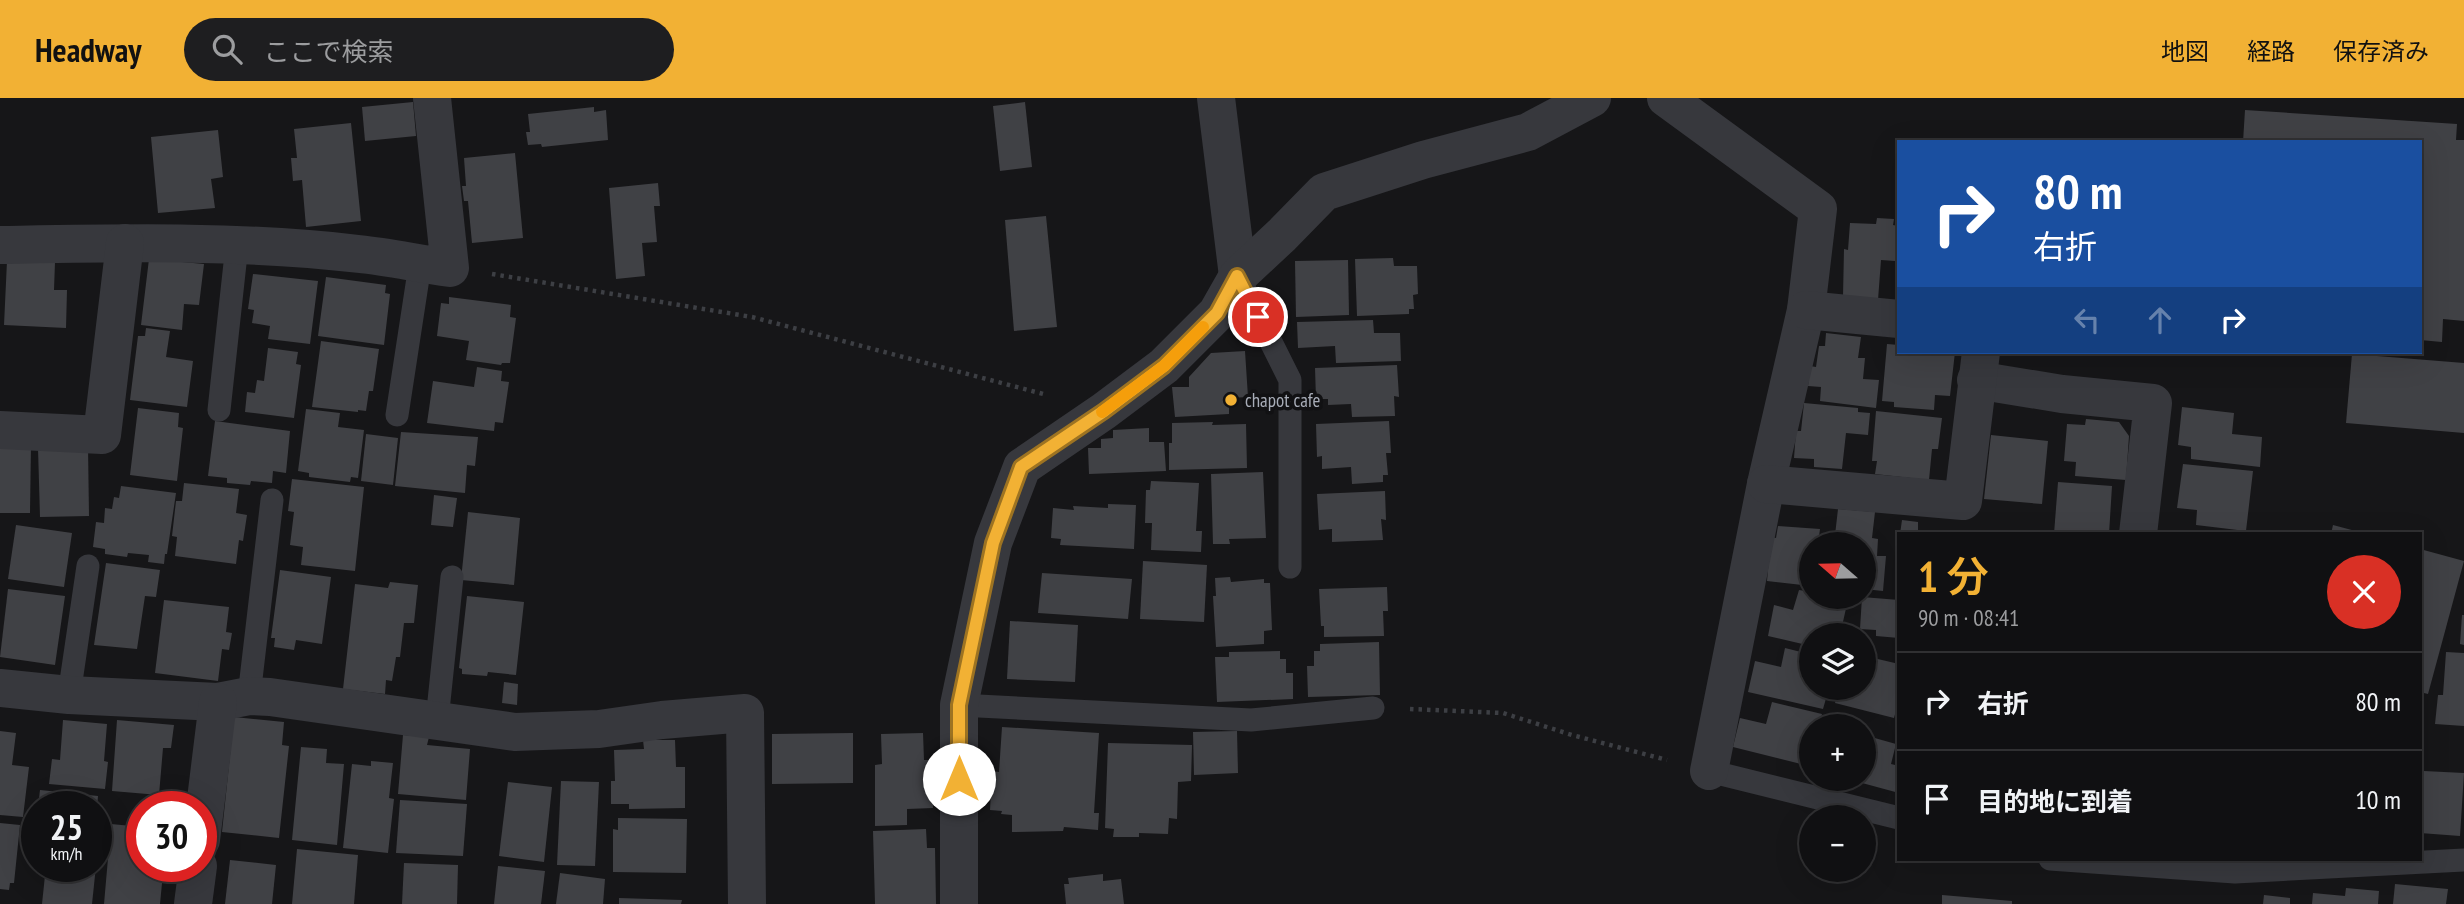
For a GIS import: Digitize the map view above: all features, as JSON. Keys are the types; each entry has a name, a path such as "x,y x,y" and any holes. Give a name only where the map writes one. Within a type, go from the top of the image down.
{"street":[{"path":"0,245 237,245 361,254 435,266 432,98"},
{"path":"1216,98 1237,276"},
{"path":"959,904 959,705 993,543 1021,467 1104,411 1164,366 1217,313 1237,276 1324,192 1423,160 1528,132 1592,98"},
{"path":"1666,98 1818,209 1805,310 1766,485 1709,771"},
{"path":"0,430 102,435 125,243"},
{"path":"1805,310 1897,318"},
{"path":"1766,485 1963,501 1979,366 2062,394 2153,403 2138,532"},
{"path":"0,688 69,695 234,699 270,697 515,732 599,729 662,719 745,713 747,904"},
{"path":"212,791 234,699"},
{"path":"193,904 196,882"}],"lane":[{"path":"219,410 237,245"},
{"path":"397,415 435,266"},
{"path":"1237,276 1290,380 1290,567"},
{"path":"234,699 272,500"},
{"path":"69,695 89,566"},
{"path":"437,720 452,577"},
{"path":"959,705 1251,720 1373,708"},
{"path":"1709,771 1897,818"},
{"path":"2078,861 2235,872 2464,860"}],"path":[{"path":"435,266 531,279 752,317 1104,411"},
{"path":"1373,708 1503,713 1572,735 1709,771"}],"building":[{"path":"413,102 416,136 365,141 362,107"},
{"path":"1025,102 1032,167 1000,171 993,106"},
{"path":"594,107 594,112 606,110 608,140 542,147 541,144 528,145 528,114"},
{"path":"2245,110 2457,124 2456,140 2464,140 2464,321 2443,319 2442,342 2422,340 2422,140 2243,140"},
{"path":"351,123 361,221 306,227 302,180 293,181 291,158 297,158 294,129"},
{"path":"218,130 223,177 211,179 215,208 158,213 151,137"},
{"path":"515,153 523,238 472,243 468,201 464,201 462,186 466,186 464,158"},
{"path":"658,183 660,206 654,206 657,242 642,243 645,276 616,279 609,188"},
{"path":"1046,216 1057,327 1014,331 1005,220"},
{"path":"1877,218 1894,219 1893,225 1897,226 1895,261 1881,260 1878,300 1843,297 1844,249 1848,250 1850,223 1876,224"},
{"path":"1393,258 1394,266 1417,266 1418,294 1413,295 1414,309 1409,309 1409,314 1357,316 1355,259"},
{"path":"149,259 204,264 199,305 184,304 182,330 141,325"},
{"path":"1348,260 1349,315 1296,317 1295,261"},
{"path":"7,261 55,262 54,290 67,290 66,328 4,325"},
{"path":"253,274 318,281 310,344 268,339 270,326 252,323 254,310 248,309"},
{"path":"326,277 386,285 385,293 390,294 384,345 318,336"},
{"path":"449,297 511,305 510,317 516,318 510,363 501,365 466,360 469,341 437,336 441,303 449,304"},
{"path":"1373,320 1374,333 1400,333 1401,361 1336,363 1335,346 1298,348 1297,322"},
{"path":"146,328 170,331 166,357 193,361 187,407 130,400 138,336 145,336"},
{"path":"1826,333 1861,337 1858,358 1865,358 1863,379 1879,380 1876,408 1820,401 1821,387 1808,386 1810,366 1816,367 1819,346 1825,346"},
{"path":"321,341 379,349 373,391 369,391 366,411 312,407"},
{"path":"1887,344 1897,345 1897,354 1955,354 1950,396 1935,395 1934,410 1894,407 1894,402 1882,401"},
{"path":"268,348 298,352 296,364 301,365 294,418 245,412 247,392 255,393 257,380 264,381"},
{"path":"1245,351 1248,397 1229,398 1229,414 1175,417 1172,387 1189,387 1189,377 1211,353"},
{"path":"2352,354 2464,363 2464,433 2346,423"},
{"path":"1397,365 1399,397 1394,396 1395,416 1352,417 1351,404 1328,405 1328,399 1316,399 1315,368"},
{"path":"477,367 502,371 501,381 509,382 503,423 495,422 494,431 427,423 433,381 474,387"},
{"path":"1804,403 1858,408 1858,412 1870,413 1868,435 1846,433 1842,469 1814,467 1814,459 1794,458 1796,431 1801,431"},
{"path":"2182,407 2234,413 2232,434 2262,437 2260,467 2191,459 2191,447 2178,445"},
{"path":"138,408 179,413 178,427 183,428 177,481 130,475"},
{"path":"306,409 340,413 338,427 364,430 358,478 351,477 350,482 309,477 309,473 298,471"},
{"path":"1876,411 1942,418 1938,449 1932,449 1929,480 1875,474 1877,461 1872,461"},
{"path":"2086,419 2119,422 2129,436 2126,480 2075,476 2076,462 2064,461 2067,424 2085,425"},
{"path":"215,421 290,431 286,473 273,471 272,483 251,481 250,485 227,483 227,478 208,476"},
{"path":"1389,421 1391,453 1386,453 1388,475 1383,475 1383,482 1352,484 1351,467 1322,469 1322,456 1317,457 1316,424"},
{"path":"1213,422 1212,425 1246,424 1247,468 1169,470 1172,423"},
{"path":"1149,428 1149,442 1164,442 1166,471 1089,474 1088,448 1101,448 1101,439 1113,438 1113,430"},
{"path":"401,432 478,437 475,466 467,465 465,493 395,486"},
{"path":"366,434 398,438 393,485 361,481"},
{"path":"1991,435 2048,441 2042,504 1984,499"},
{"path":"0,443 31,444 30,513 0,513"},
{"path":"88,446 89,516 40,517 38,448"},
{"path":"2183,464 2253,471 2246,531 2196,525 2197,510 2177,508"},
{"path":"1263,472 1266,538 1229,539 1230,544 1213,544 1211,474"},
{"path":"292,479 364,487 355,571 301,565 303,547 290,545 294,512 288,511"},
{"path":"1151,481 1199,483 1196,531 1202,531 1201,552 1151,550 1152,523 1145,523 1146,490 1150,490"},
{"path":"2058,482 2112,486 2109,532 2054,532"},
{"path":"184,483 239,489 236,513 247,515 243,541 239,540 236,564 175,556 177,537 172,536 176,501 182,501"},
{"path":"121,486 176,493 164,564 148,562 149,555 128,553 127,557 105,554 105,549 93,547 96,522 104,523 105,508 112,509 114,497 119,498"},
{"path":"1385,491 1386,520 1381,519 1383,540 1332,542 1332,529 1319,530 1317,494"},
{"path":"434,495 457,498 453,527 431,525"},
{"path":"1108,504 1136,505 1134,549 1060,545 1061,539 1051,538 1053,508 1108,508"},
{"path":"1838,509 1875,512 1873,532 1835,532"},
{"path":"468,512 520,518 514,585 461,580"},
{"path":"1902,520 1918,522 1918,531 1931,532 1900,532"},
{"path":"16,525 72,533 64,587 8,579"},
{"path":"2333,525 2359,532 2331,532"},
{"path":"1778,526 1820,529 1820,532 1799,532 1799,585 1767,581 1771,537 1776,538"},
{"path":"1876,539 1877,556 1886,556 1883,591 1876,590"},
{"path":"2422,550 2464,561 2428,694 2422,692"},
{"path":"1143,561 1207,565 1204,622 1140,619"},
{"path":"106,563 160,570 156,597 145,596 137,649 94,645"},
{"path":"280,570 331,577 322,644 296,640 294,650 274,647 275,638 271,638"},
{"path":"1042,573 1132,579 1128,619 1038,613"},
{"path":"1230,577 1231,582 1264,579 1264,583 1270,583 1272,630 1264,631 1264,644 1216,647 1213,596 1216,596 1215,578"},
{"path":"390,582 418,585 414,623 404,623 400,657 396,657 392,681 386,680 385,694 343,689 355,584 388,588"},
{"path":"1387,587 1388,611 1383,611 1384,636 1324,637 1319,589"},
{"path":"8,589 65,596 55,665 0,657"},
{"path":"1799,590 1799,609 1846,609 1843,623 1799,623 1799,643 1768,636 1774,605 1793,610"},
{"path":"467,596 524,602 516,675 488,672 487,676 462,674 462,669 459,668"},
{"path":"1876,598 1897,600 1897,638 1876,636 1876,623 1860,623 1861,609 1876,609"},
{"path":"164,600 229,607 226,632 232,633 229,650 222,649 218,681 155,673"},
{"path":"2464,615 2464,645 2460,644"},
{"path":"1010,621 1078,625 1075,682 1007,679"},
{"path":"1379,642 1380,695 1308,697 1307,666 1314,666 1314,651 1320,651 1320,644"},
{"path":"1785,648 1799,652 1799,700 1826,700 1823,709 1748,692 1755,661 1781,667"},
{"path":"1280,651 1280,659 1286,659 1286,673 1293,673 1293,699 1217,702 1215,657 1229,657 1229,652"},
{"path":"2446,652 2464,653 2464,726 2435,724 2438,695 2443,695"},
{"path":"1876,659 1897,664 1897,707 1894,718 1835,703 1836,700 1876,700"},
{"path":"504,682 518,684 517,705 502,703"},
{"path":"1772,702 1822,714 1799,714 1799,764 1733,747 1740,718 1766,724"},
{"path":"234,717 284,722 282,745 289,746 279,838 222,832"},
{"path":"63,720 107,724 104,761 108,762 105,789 49,784 52,759 60,760"},
{"path":"117,720 174,725 171,748 163,748 159,791 112,791"},
{"path":"1002,727 1099,733 1094,813 1099,813 1098,830 1064,827 1063,831 1012,832 1012,815 990,810 992,771 999,772"},
{"path":"0,731 16,733 12,765 29,767 26,791 21,791 21,817 0,815"},
{"path":"1237,731 1238,773 1194,775 1193,732"},
{"path":"853,733 853,783 772,784 772,734"},
{"path":"923,733 924,760 932,760 933,808 907,809 907,825 875,826 875,765 882,764 881,734"},
{"path":"403,735 429,737 427,745 470,749 466,800 398,794"},
{"path":"1876,738 1896,744 1891,764 1897,766 1897,792 1876,787"},
{"path":"643,740 675,740 676,767 685,767 685,808 629,809 629,804 611,804 611,781 615,781 614,750 644,749"},
{"path":"1108,743 1192,745 1191,781 1178,782 1177,819 1169,818 1168,834 1139,833 1139,837 1113,837 1114,829 1105,828"},
{"path":"301,747 327,749 326,763 344,764 337,845 292,840"},
{"path":"371,761 393,763 389,798 394,799 388,853 343,848 352,764 371,766"},
{"path":"2424,771 2464,773 2460,836 2422,833"},
{"path":"561,781 599,782 595,866 557,865"},
{"path":"508,782 552,787 544,862 499,856"},
{"path":"400,800 467,804 463,856 396,853"},
{"path":"618,818 687,819 686,873 613,872 613,829 618,830"},
{"path":"0,823 20,825 14,883 10,883 9,890 0,889"},
{"path":"112,824 126,825 126,882 162,882 160,904 104,904 106,882 112,882"},
{"path":"926,829 927,848 935,848 936,904 875,904 873,831"},
{"path":"297,849 358,855 354,904 292,904"},
{"path":"230,860 276,865 272,904 225,904"},
{"path":"404,863 458,865 457,904 402,904"},
{"path":"498,866 545,871 541,904 494,904"},
{"path":"560,873 605,879 603,904 556,904"},
{"path":"1103,874 1103,881 1121,879 1124,904 1066,904 1064,884 1069,884 1068,878"},
{"path":"44,882 94,882 92,904 42,904"},
{"path":"2395,884 2448,889 2446,904 2393,904"},
{"path":"2346,888 2379,891 2378,904 2312,904 2313,893 2345,896"},
{"path":"1942,895 2012,901 2012,904 1942,904"},
{"path":"2264,895 2290,898 2290,904 2263,904"},
{"path":"619,898 682,900 681,904 619,904"}],"slow traffic":[{"path":"1102,412 1164,366 1203,327"}],"place":[{"name":"chapot cafe","path":"1231,400"}],"route":[{"path":"959,779 959,705 993,543 1021,467 1104,411 1164,366 1217,313 1237,276 1258,317"}]}
